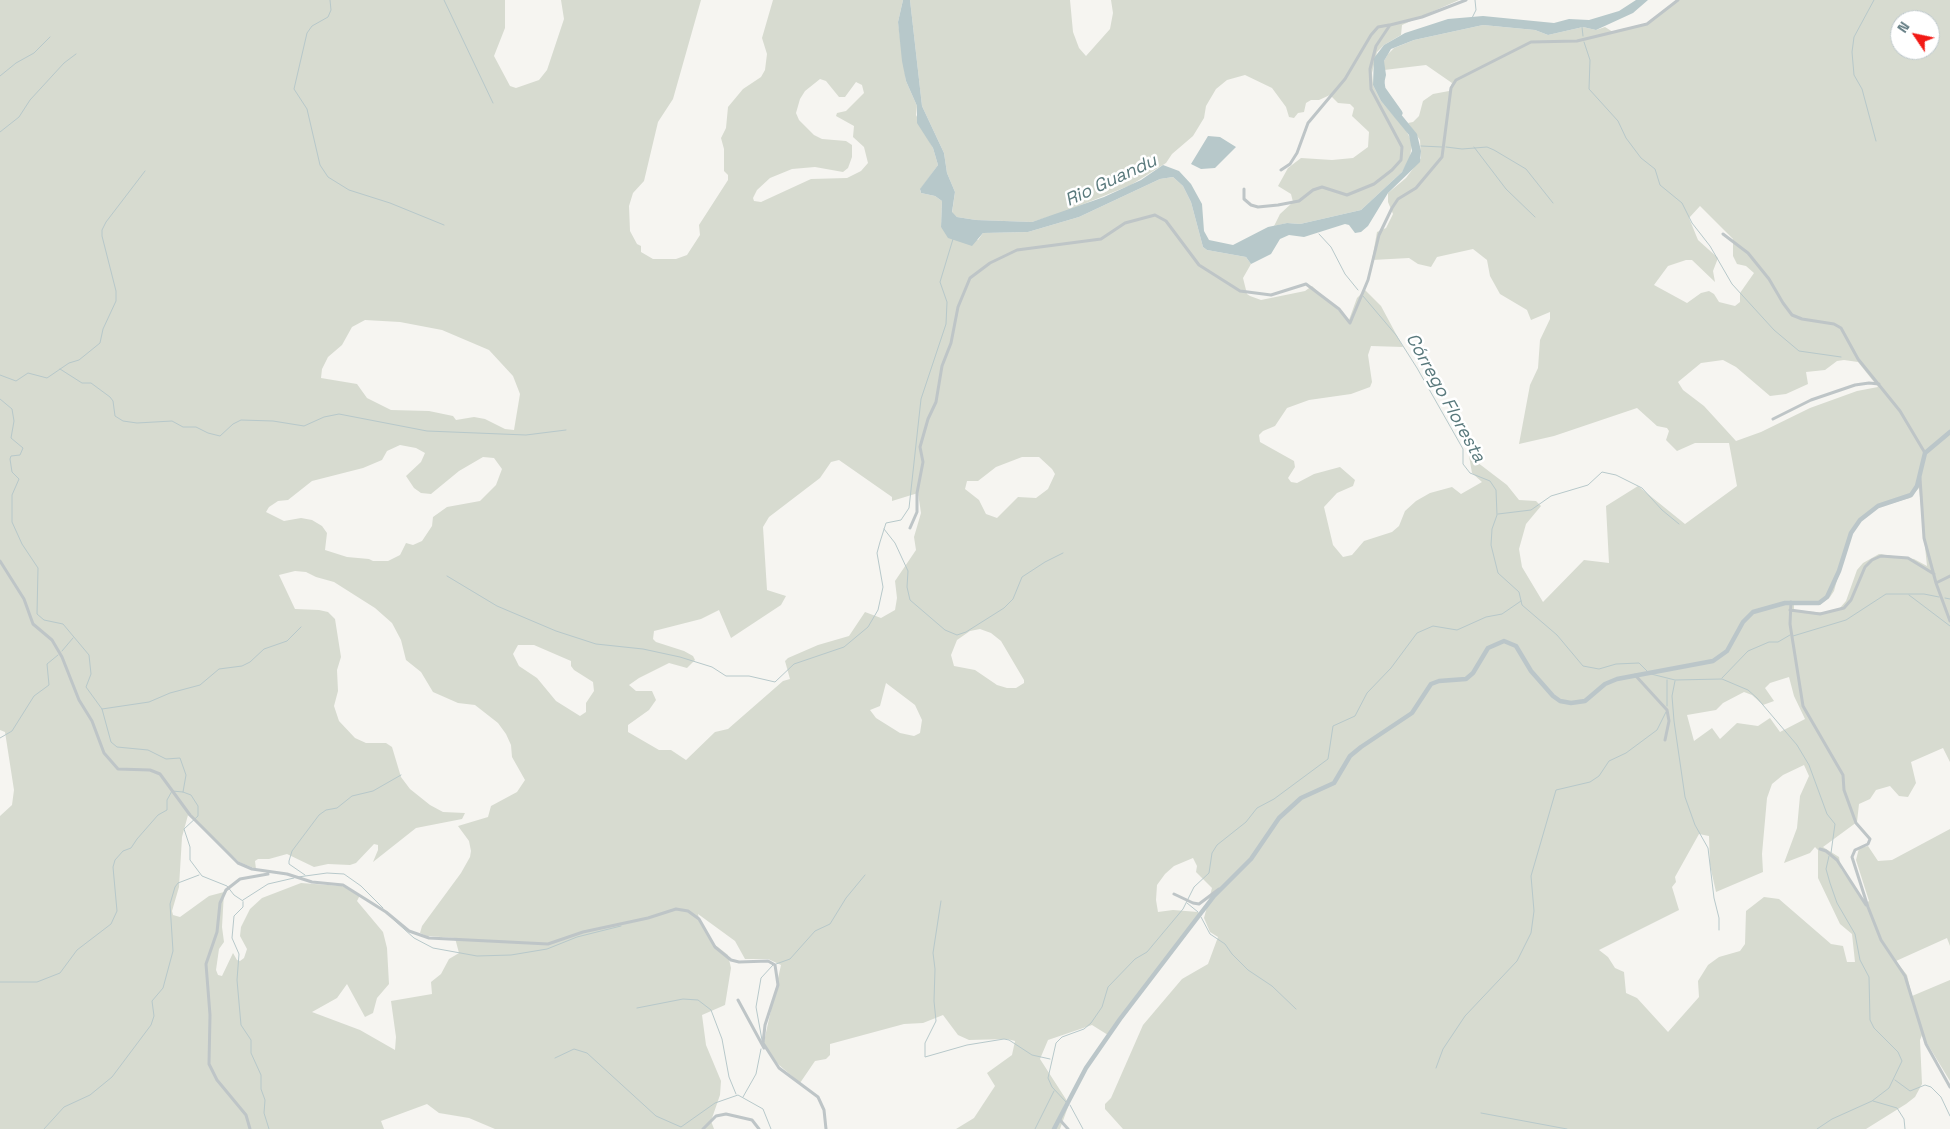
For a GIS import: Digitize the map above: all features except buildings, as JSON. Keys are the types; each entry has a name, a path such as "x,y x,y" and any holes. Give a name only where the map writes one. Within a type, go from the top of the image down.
{"main road":[{"path":"1054,1129 1096,1054 1185,932 1224,886 1251,859 1279,818 1292,805 1310,793 1334,783 1348,759 1360,747 1412,713 1430,684 1442,681 1463,680 1470,676 1485,652 1494,644 1504,641 1513,644 1545,688 1565,702 1585,701 1605,684 1634,675 1688,667 1713,661 1726,652 1744,622 1753,612 1791,602 1819,603 1827,597 1839,571 1851,533 1860,520 1878,506 1911,495 1917,486 1925,453 1950,432"}],"street":[{"path":"1281,170 1293,158 1308,123 1345,79 1371,34 1378,28 1422,17 1466,0"},
{"path":"910,528 917,514 917,492 922,462 920,446 928,418 936,402 942,366 951,343 958,307 970,278 990,263 1017,250 1101,239 1125,223 1155,215 1166,221 1202,268 1240,291 1271,295 1300,284 1307,284 1342,312 1350,323 1368,280 1379,235 1392,208 1398,199 1416,188 1442,157 1450,93 1456,80 1529,43 1577,41 1647,24 1678,0"},
{"path":"1244,189 1246,202 1258,206 1299,201 1313,190 1322,187 1347,195 1374,184 1398,164 1402,154 1400,140 1374,97 1370,80 1374,52 1383,33 1390,25"},
{"path":"1723,234 1748,253 1772,283 1783,304 1792,315 1802,319 1834,324 1841,328 1858,359 1900,411 1925,453"},
{"path":"1773,418 1811,400 1855,385 1869,383 1880,385"},
{"path":"1919,473 1924,538 1936,583 1950,621"},
{"path":"1790,610 1820,614 1844,608 1851,600 1865,566 1881,556 1910,559 1934,574"},
{"path":"0,561 24,599 33,624 52,640 62,657 79,700 92,721 101,749 112,764 121,770 150,770 160,774 190,815 229,856 245,867 272,874"},
{"path":"1936,583 1950,576"},
{"path":"1791,602 1792,636 1803,706 1843,775 1844,792 1856,823 1870,839 1868,844 1856,850 1852,857 1868,907 1881,940 1905,976 1926,1044 1950,1087"},
{"path":"1634,675 1667,710 1669,721 1665,740"},
{"path":"1820,849 1828,852 1837,860 1868,907"},
{"path":"250,1129 246,1115 217,1080 209,1064 210,1015 206,964 217,932 220,903 226,890 240,878 287,874 316,883 343,885 386,912 409,931 429,938 548,944 583,932 648,918 676,909 685,910 699,919 715,947 731,960 739,962 768,961 775,965 778,986 763,1033 763,1043 767,1052"},
{"path":"1174,894 1189,902 1199,904 1224,886"},
{"path":"738,1000 758,1042 783,1072 818,1097 824,1110 826,1129"},
{"path":"702,1129 716,1116 728,1114 752,1120 760,1129"},
{"path":"1060,1120 1068,1129"}],"shaded area":[{"path":"0,0 505,0 505,28 494,56 510,86 516,88 539,80 547,70 564,19 561,0 701,0 673,99 658,122 644,181 633,193 629,206 630,231 637,244 641,246 641,252 653,259 676,259 687,255 700,235 699,225 728,180 728,175 724,171 724,149 721,138 726,128 728,107 743,89 761,77 765,70 767,54 762,38 773,0 903,0 898,22 906,81 917,106 916,115 933,148 938,165 920,190 921,193 935,196 942,201 941,227 978,240 983,233 1028,232 1079,217 1160,179 1173,177 1183,186 1191,202 1203,247 1207,250 1246,257 1251,264 1243,278 1247,294 1250,296 1261,300 1305,291 1312,286 1349,320 1357,298 1365,290 1381,306 1403,347 1371,346 1368,355 1372,382 1370,387 1351,394 1309,400 1287,408 1275,426 1263,431 1259,435 1260,442 1294,461 1295,467 1288,478 1291,482 1297,483 1314,474 1340,467 1355,480 1353,486 1337,493 1324,507 1333,545 1343,557 1352,555 1364,541 1392,532 1399,526 1405,511 1416,501 1430,493 1452,487 1461,494 1482,482 1472,473 1469,456 1507,485 1519,500 1536,501 1541,506 1526,524 1519,549 1522,567 1543,602 1584,560 1609,563 1606,506 1638,486 1685,524 1737,486 1729,443 1695,443 1677,451 1666,440 1669,431 1667,428 1657,426 1637,408 1554,436 1519,444 1530,385 1538,368 1540,340 1550,319 1550,312 1531,320 1527,310 1500,294 1490,276 1487,260 1473,249 1437,257 1431,267 1418,264 1409,258 1372,260 1377,232 1386,228 1393,214 1388,202 1388,193 1406,178 1421,158 1420,140 1408,123 1413,122 1419,116 1423,101 1433,94 1449,91 1452,83 1426,65 1384,70 1384,61 1388,54 1394,48 1414,40 1483,25 1535,30 1548,35 1583,27 1596,30 1605,27 1613,32 1649,23 1677,0 1950,0 1950,762 1943,748 1911,762 1916,783 1908,797 1899,796 1890,786 1876,790 1870,799 1859,804 1857,822 1823,847 1839,857 1841,869 1866,903 1869,901 1856,860 1859,848 1868,846 1878,861 1892,860 1950,829 1950,946 1947,938 1896,961 1907,975 1912,996 1950,980 1950,1081 1922,1035 1920,1040 1922,1084 1915,1097 1866,1129 1123,1129 1105,1109 1105,1104 1111,1098 1143,1025 1182,979 1208,964 1218,937 1210,932 1204,918 1212,888 1196,872 1197,866 1193,858 1174,866 1165,874 1157,885 1156,900 1158,912 1173,910 1198,912 1200,915 1108,1035 1092,1025 1048,1040 1040,1059 1069,1104 1060,1129 956,1129 974,1118 995,1086 987,1073 1012,1055 1015,1041 1007,1039 969,1040 958,1035 943,1015 923,1023 904,1024 830,1044 830,1055 826,1059 815,1061 800,1083 779,1065 763,1046 781,965 768,959 745,959 735,941 698,914 700,923 714,944 728,955 731,968 725,1005 702,1015 706,1045 721,1081 720,1095 711,1121 714,1129 495,1129 469,1118 439,1113 427,1104 381,1121 384,1129 0,1129 0,816 12,805 14,790 5,732 0,730","holes":["820,79 826,81 839,97 845,97 856,82 862,85 864,93 846,111 837,113 836,116 854,126 853,137 864,147 868,163 861,171 847,178 811,179 761,202 754,201 753,198 757,190 770,178 792,169 815,167 843,172 848,168 852,157 852,145 846,141 822,139 814,135 799,120 796,113 800,99 805,91","1700,206 1733,239 1733,256 1737,264 1746,266 1754,273 1740,293 1740,302 1735,306 1719,302 1714,294 1709,291 1701,293 1687,303 1654,285 1668,266 1686,260 1692,260 1715,282 1713,271 1718,258 1698,240 1689,218","365,320 400,322 442,330 489,350 513,376 520,394 514,430 505,429 485,419 474,417 456,420 453,416 429,411 391,410 367,398 357,384 321,378 322,369 328,357 342,345 352,327","1723,360 1736,367 1770,396 1786,394 1808,384 1806,372 1825,370 1837,361 1844,360 1858,362 1878,387 1857,391 1810,408 1761,432 1736,441 1704,406 1683,390 1678,382 1701,363","400,445 416,448 425,453 421,462 406,476 414,488 421,493 431,494 459,471 483,457 494,458 502,469 496,485 480,501 447,507 433,517 432,526 422,541 413,545 406,543 400,555 388,561 347,557 325,550 327,533 322,526 312,520 301,518 284,521 266,512 269,507 278,501 288,500 312,481 363,468 382,460 387,451","1022,457 1039,457 1055,474 1048,489 1036,498 1018,497 997,518 986,514 979,500 965,489 967,481 978,481 996,467","839,460 892,497 892,501 918,493 921,513 914,537 916,550 895,581 897,598 895,610 881,618 865,612 849,636 818,645 788,658 785,661 790,679 783,681 728,729 715,732 686,760 671,750 659,750 628,732 628,725 649,710 656,700 652,691 636,691 629,685 669,663 687,668 695,660 693,656 684,651 656,642 653,639 654,631 701,619 719,610 731,638 781,605 786,596 767,590 763,527 769,517 820,478 831,462","1919,488 1927,566 1914,559 1879,554 1863,563 1857,570 1846,601 1839,609 1826,613 1794,610 1794,605 1820,605 1830,597 1834,591 1848,540 1866,513 1875,508 1910,498","295,571 306,572 334,582 375,608 392,623 401,640 406,660 421,672 433,692 458,703 475,705 498,723 506,734 511,745 512,757 525,780 517,792 491,806 488,817 458,826 469,841 470,857 461,873 422,926 420,933 427,936 455,938 459,953 449,959 441,974 431,982 432,994 391,1001 396,1037 395,1050 360,1030 312,1012 337,998 347,984 365,1017 373,1013 377,998 389,984 387,948 383,932 357,901 360,895 342,886 301,883 262,898 250,909 241,927 240,936 247,949 244,958 240,961 237,960 233,953 222,976 218,975 216,970 219,949 224,942 222,927 224,892 209,896 180,917 173,915 172,911 179,887 182,837 188,815 239,862 256,869 255,861 258,859 269,859 287,854 314,867 328,864 350,865 356,863 374,844 378,845 378,850 373,862 416,828 462,819 465,813 443,812 430,805 410,789 401,777 392,747 386,743 366,743 355,738 339,721 334,706 338,691 337,670 341,657 335,619 328,612 295,609 279,575","980,629 991,633 1001,641 1024,683 1016,688 1007,688 997,685 975,670 954,666 951,655 957,640 970,631","518,645 534,645 571,661 571,666 574,670 593,682 594,691 586,703 586,712 580,716 556,701 537,678 519,666 513,654","1789,677 1794,696 1805,719 1780,732 1770,718 1758,726 1737,723 1720,739 1712,728 1694,741 1687,715 1716,710 1723,703 1744,692 1752,695 1763,705 1774,701 1765,688 1770,683","886,683 915,705 922,720 920,733 914,736 900,733 876,718 870,710 880,706","1804,765 1809,776 1800,796 1797,828 1784,863 1810,853 1815,847 1818,850 1818,878 1840,924 1852,934 1855,962 1847,962 1843,946 1831,944 1779,899 1764,897 1746,911 1745,944 1740,951 1719,957 1708,965 1698,981 1699,997 1668,1032 1637,998 1626,993 1624,972 1615,968 1608,957 1599,950 1679,910 1672,887 1676,882 1675,877 1699,834 1709,836 1710,865 1716,892 1763,872 1762,854 1767,798 1772,784 1783,775"]},
{"path":"903,0 910,0 922,106 944,153 947,173 955,192 952,212 957,217 976,220 1032,222 1104,197 1141,180 1163,165 1179,171 1191,184 1202,204 1204,231 1209,240 1233,245 1268,227 1287,223 1300,224 1361,210 1402,172 1412,151 1409,135 1381,101 1373,85 1374,58 1384,45 1405,33 1448,19 1483,16 1554,23 1569,19 1589,20 1619,11 1636,0 1648,0 1633,13 1596,30 1583,27 1548,35 1535,30 1483,25 1414,40 1391,49 1384,61 1386,75 1383,88 1387,97 1417,134 1421,151 1420,162 1388,193 1368,226 1361,232 1355,233 1349,225 1345,224 1304,237 1289,235 1280,239 1271,254 1251,264 1246,257 1207,250 1203,247 1191,202 1183,186 1173,177 1160,179 1079,217 1028,232 983,233 972,246 948,238 941,227 942,201 935,196 921,193 920,189 938,165 933,148 917,123 917,106 906,81 898,22"},
{"path":"910,0 1070,0 1073,32 1079,48 1086,56 1110,29 1113,13 1111,0 1459,0 1402,25 1401,35 1384,45 1377,52 1372,73 1373,85 1381,101 1406,130 1412,142 1410,158 1402,172 1361,210 1300,224 1287,223 1274,226 1280,214 1293,202 1291,194 1278,186 1288,168 1301,158 1332,160 1353,158 1368,147 1369,132 1352,116 1354,108 1350,104 1338,103 1330,95 1319,100 1311,100 1306,103 1304,112 1298,113 1294,118 1289,117 1286,107 1272,88 1245,75 1227,80 1216,89 1206,106 1204,118 1193,136 1172,154 1166,163 1131,185 1064,212 1032,222 976,220 957,217 952,213 955,192 947,173 944,153 922,106"},
{"path":"1208,136 1220,137 1236,147 1215,168 1201,169 1191,164"}],"waterway":[{"path":"330,0 331,10 328,17 312,26 307,33 294,89 307,109 320,165 328,177 349,190 390,203 444,225"},
{"path":"444,0 493,103"},
{"path":"1472,18 1476,10 1475,0"},
{"path":"1874,0 1854,37 1852,52 1854,75 1862,89 1876,141"},
{"path":"1582,27 1583,36"},
{"path":"0,76 16,63 34,53 50,37"},
{"path":"1584,42 1590,60 1589,89 1618,121 1626,138 1641,158 1655,169 1660,185 1682,203 1692,223 1710,246 1732,284 1774,330 1799,351 1841,357"},
{"path":"0,132 19,117 30,100 64,63 76,54"},
{"name":"Rio Guandu","path":"1381,82 1382,89 1399,113"},
{"path":"1421,146 1442,147"},
{"path":"1446,147 1462,149 1487,147 1494,150 1526,169 1553,203"},
{"path":"1474,147 1506,189 1535,217"},
{"path":"0,375 16,381 28,373 47,378 69,363 79,360 100,343 103,329 116,301 116,291 102,230 145,171"},
{"name":"Córrego Floresta","path":"1319,234 1331,247 1345,274 1358,290"},
{"path":"447,576 497,606 556,631 596,644 643,649 680,657 712,667 726,676 749,676 775,682 794,664 844,647 868,627 878,610 883,587 877,553 880,542 886,523 901,520 909,508 921,399 946,324 947,302 940,282 953,239"},
{"name":"Córrego Floresta","path":"1363,296 1396,335 1417,368 1463,449 1463,464 1470,473 1490,481 1496,490 1497,515 1492,529 1491,545 1498,573 1519,592 1522,605 1557,635 1583,666 1599,669 1616,664 1639,663 1648,672"},
{"path":"60,369 82,383 91,383 110,397 113,401 115,416 123,421 137,423 172,421 183,427 196,427 220,436 233,424 241,420 273,421 304,426 324,417 339,414 427,431 526,435 566,430"},
{"path":"0,399 12,409 14,421 11,438 23,448 20,455 11,456 10,459 12,472 19,479 12,495 12,522 22,544 38,568 37,614 44,620 63,624 89,655 91,674 86,687 102,709 111,742 117,747 148,750 166,759 180,758 186,775 183,792"},
{"path":"1498,514 1531,510 1551,496 1588,485 1602,472 1616,475 1642,488 1662,510 1679,524"},
{"path":"884,529 895,543 908,571 907,587 910,600 945,630 957,635 966,632 1004,608 1013,599 1022,577 1063,553"},
{"name":"Córrego Floresta","path":"1793,636 1846,620 1886,594 1924,594 1939,597"},
{"name":"Córrego Floresta","path":"1909,595 1950,626"},
{"path":"1945,598 1950,599"},
{"path":"1067,1103 1052,1087 1048,1078 1056,1043 1062,1037 1084,1029 1091,1023 1102,1007 1108,987 1135,959 1147,952 1183,909 1194,887 1209,873 1212,853 1217,845 1246,822 1257,808 1274,799 1328,759 1333,726 1355,716 1367,693 1391,668 1417,633 1433,626 1457,630 1486,617 1502,614 1521,601"},
{"path":"102,709 149,702 170,693 200,685 219,669 242,666 250,662 264,649 287,641 301,627"},
{"name":"Córrego Floresta","path":"1722,678 1748,651 1769,642 1778,642 1790,635"},
{"path":"62,651 73,638"},
{"path":"0,738 12,731 34,696 49,685 47,664 58,655"},
{"path":"1651,674 1675,680 1722,679 1748,690 1757,698 1797,745 1809,765 1827,814 1835,824 1831,853"},
{"path":"1667,680 1667,706"},
{"path":"1675,681 1672,696 1674,721 1685,797 1695,825 1708,848 1714,898 1719,918 1719,930"},
{"path":"1436,1068 1443,1049 1465,1016 1517,961 1531,933 1534,911 1531,876 1556,790 1590,782 1599,776 1609,761 1626,753 1657,730 1666,712"},
{"path":"305,875 289,864 289,861 292,851 319,815 326,810 337,808 352,796 373,791 401,775"},
{"path":"0,982 37,982 60,973 77,950 111,924 117,911 113,867 115,860 123,851 131,848 158,815 167,810 167,800 172,791 191,795 198,806 198,816 184,829 190,847 190,860 202,876 227,886 234,895 243,901"},
{"path":"1817,1129 1832,1119 1872,1101 1889,1088 1902,1061 1898,1052 1874,1028 1870,1020 1869,977 1860,960 1855,934 1837,903 1830,883 1826,869 1829,856"},
{"path":"298,877 327,873 344,874 361,886 383,908"},
{"path":"44,1129 64,1107 90,1095 112,1077 151,1025 154,1016 152,1001 163,988 173,951 170,904 175,887 178,883 199,875"},
{"path":"776,964 790,959 815,931 830,924 846,898 865,875"},
{"path":"243,900 268,884 294,878"},
{"path":"941,901 933,953 936,1021 925,1043 925,1057 967,1045 1004,1039 1009,1040 1032,1055 1050,1059"},
{"path":"243,902 243,907 234,916 232,938 239,954 237,980 241,1025 251,1040 251,1053 261,1075 261,1089 265,1100 264,1113 269,1129"},
{"path":"1187,903 1198,912"},
{"path":"1201,917 1210,934 1225,944 1248,970 1272,986 1296,1009"},
{"path":"394,920 414,938 433,948 477,956 511,955 547,949 577,937 621,926"},
{"path":"762,1040 756,1007 761,978 773,965"},
{"path":"637,1008 683,999 698,1000 711,1010 722,1039 729,1077 736,1094"},
{"path":"555,1058 574,1049 587,1053 656,1116 681,1127 715,1103 738,1095 763,1109 771,1129"},
{"path":"743,1097 756,1074 761,1049"},
{"path":"1895,1080 1910,1091 1925,1085 1931,1087 1941,1097 1950,1116"},
{"path":"1035,1129 1054,1091"},
{"path":"1873,1101 1897,1108 1904,1119 1905,1129"},
{"path":"1070,1105 1083,1129"},
{"path":"1481,1113 1567,1129"}]}
